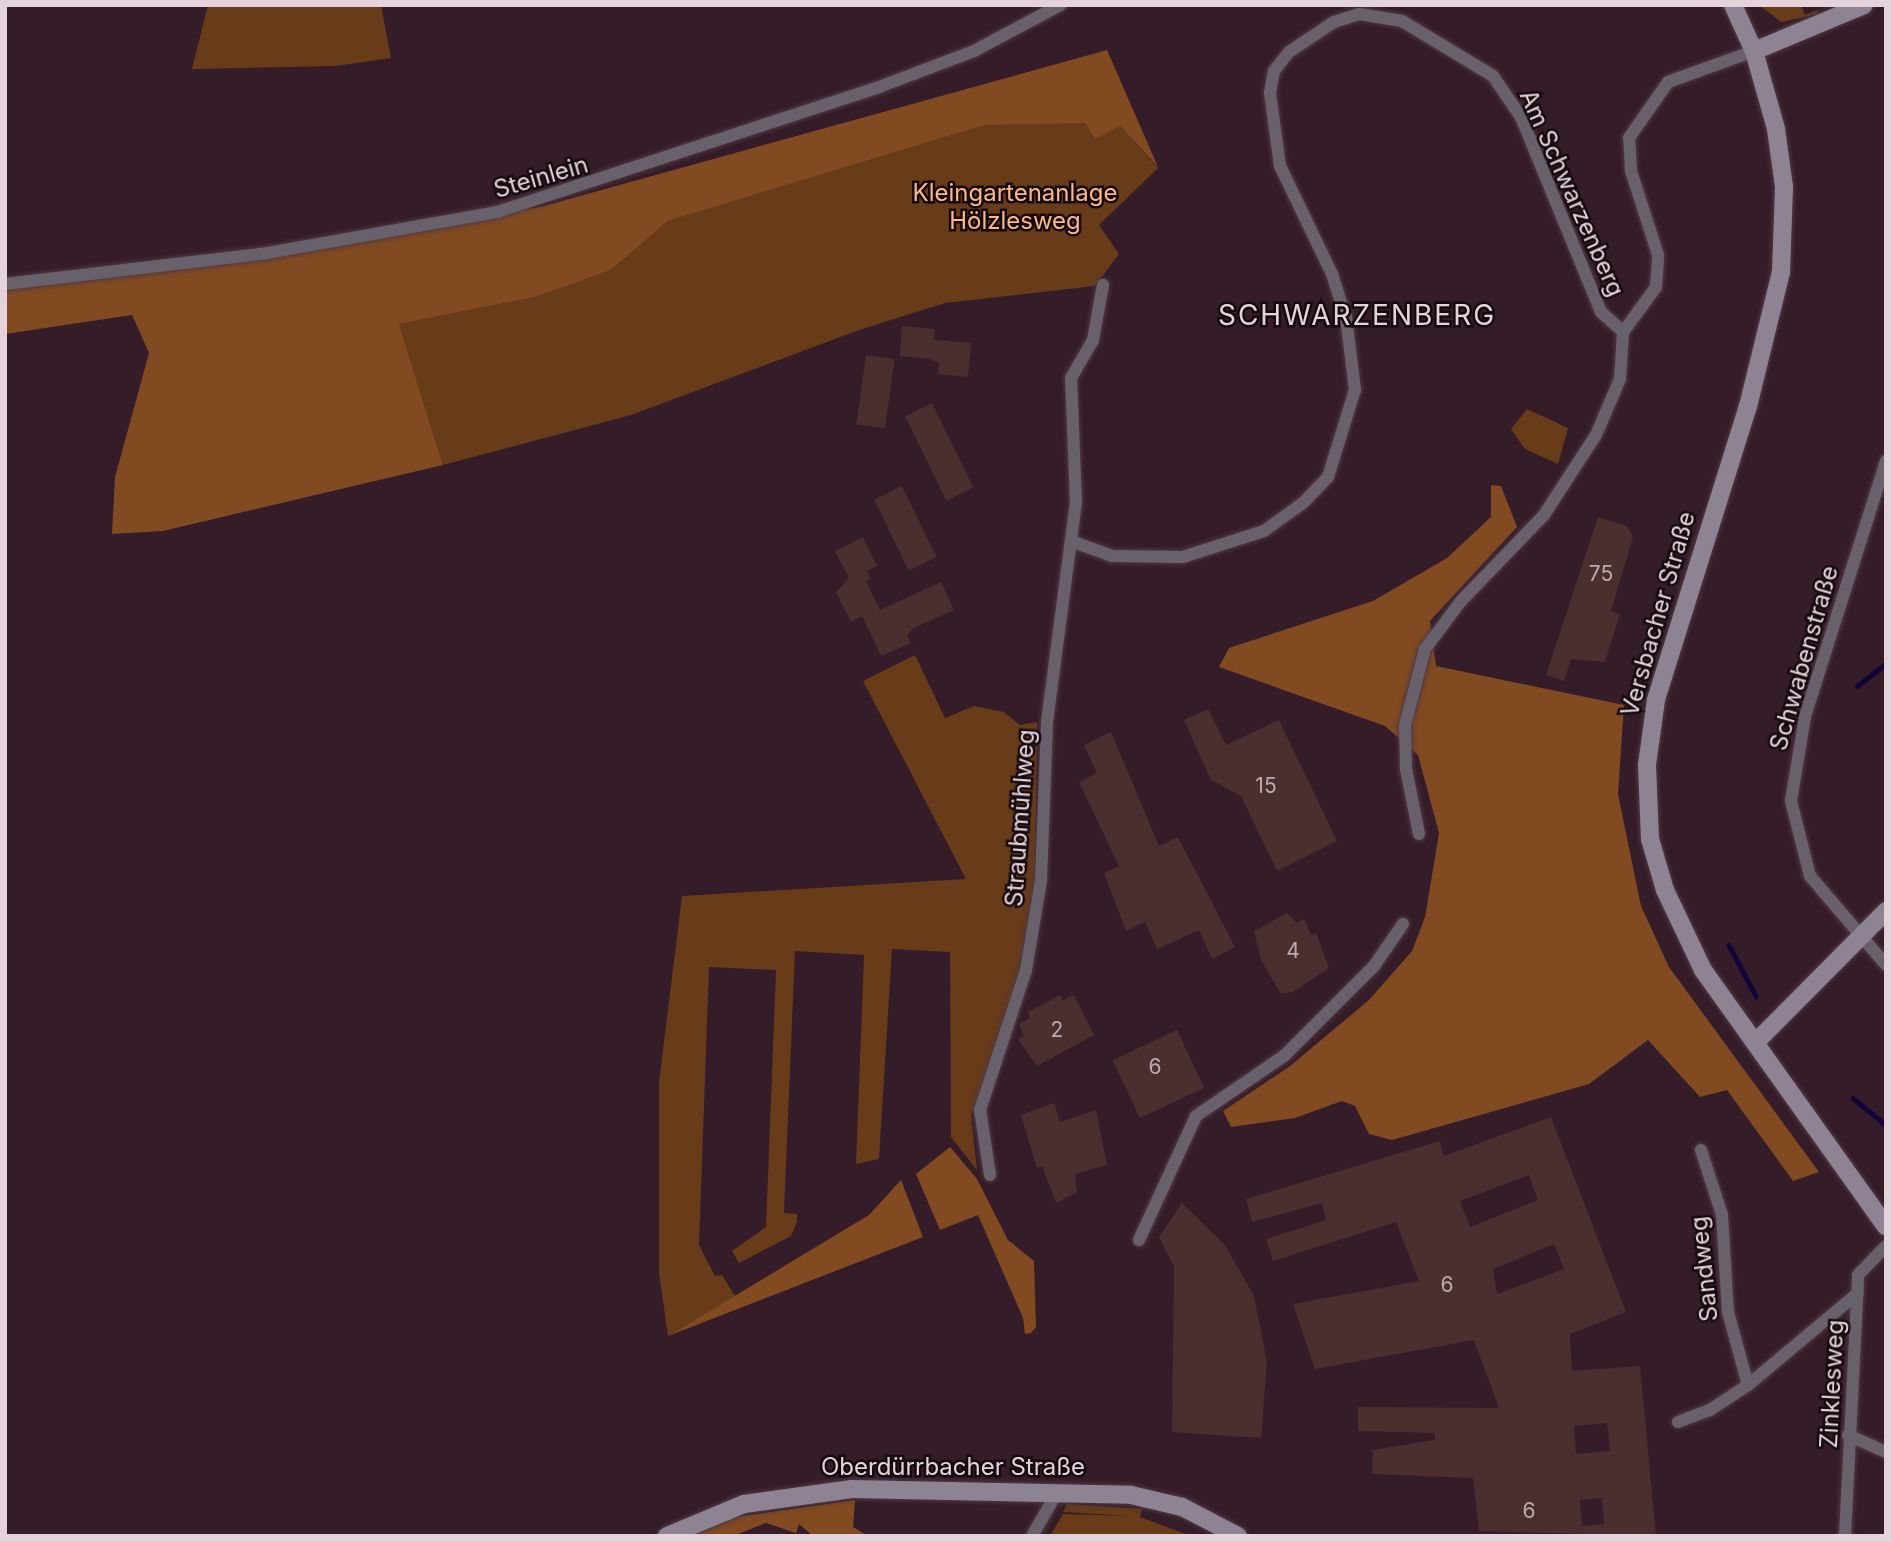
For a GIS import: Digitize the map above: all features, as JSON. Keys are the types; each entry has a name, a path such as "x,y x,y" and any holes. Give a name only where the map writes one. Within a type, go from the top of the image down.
{"main road":[{"name":"Versbacher Straße","path":"1733,5 1754,51 1782,163 1781,272 1748,405 1666,657 1650,734 1647,801 1650,839 1681,931 1755,1043 1886,1227"},
{"path":"1754,51 1864,5"},
{"path":"1755,1043 1858,934 1886,911"},
{"name":"Oberdürrbacher Straße","path":"667,1536 744,1504 808,1491 1058,1491 1131,1495 1175,1505 1238,1536"}],"street":[{"name":"Steinlein","path":"5,284 280,251 497,212 879,87 974,51 1060,5"},
{"name":"Am Schwarzenberg","path":"1071,541 1112,555 1183,556 1264,531 1303,503 1328,477 1355,390 1346,318 1329,267 1280,166 1270,93 1275,71 1289,52 1334,22 1359,15 1402,21 1493,76 1521,117 1601,312 1623,332"},
{"name":"Am Schwarzenberg","path":"1419,834 1406,769 1405,725 1424,649 1461,601 1544,515 1596,435 1620,379 1623,332 1656,287 1658,255 1631,171 1629,138 1668,82 1754,51"},
{"path":"1071,541 1076,502 1071,378 1093,340 1103,285"},
{"name":"Schwabenstraße","path":"1886,461 1805,717 1791,801 1810,876 1886,965"},
{"name":"Straubmühlweg","path":"990,1175 980,1110 1026,970 1041,880 1046,722 1071,541"},
{"path":"1139,1240 1196,1116 1284,1056 1374,966 1403,925"},
{"name":"Sandweg","path":"1701,1150 1722,1215 1728,1312 1748,1385"},
{"name":"Zinklesweg","path":"1845,1536 1848,1435 1858,1293 1865,1263 1886,1246"},
{"path":"1678,1422 1710,1410 1748,1385 1858,1293"},
{"path":"1848,1435 1886,1452"},
{"path":"1032,1536 1058,1491"}],"green space":[{"path":"208,5 381,5 391,58 335,66 192,69"},
{"path":"1759,5 1801,5 1805,15 1817,10 1819,14 1781,22"},
{"name":"Kleingartenanlage Hölzlesweg","path":"1011,112 1120,126 1158,168 1099,225 1119,254 1095,286 945,303 859,330 631,415 443,465 399,324 536,297 611,270 668,221 985,125"},
{"path":"1527,409 1568,428 1558,464 1525,449 1511,429"},
{"path":"915,655 945,718 974,706 1004,712 1020,725 1037,722 1035,877 1024,959 989,1078 971,1115 977,1170 951,1137 950,952 892,949 879,1159 856,1164 864,955 795,951 784,1213 797,1214 797,1222 791,1236 739,1263 732,1251 766,1227 776,970 709,967 699,1245 715,1276 722,1275 735,1296 668,1336 659,1273 659,1082 682,896 966,879 863,681"},
{"path":"1067,1504 1142,1509 1140,1517 1191,1536 1050,1536 1063,1514 1130,1516 1063,1512"}],"shaded area":[{"path":"1107,50 1158,167 1120,126 1095,139 1085,123 985,125 668,221 611,270 536,297 399,324 443,465 163,531 112,534 115,477 149,353 132,315 5,334 5,290 540,207"},
{"path":"1491,485 1501,486 1517,527 1430,621 1436,666 1624,705 1618,794 1641,906 1669,967 1819,1172 1793,1181 1727,1090 1700,1097 1648,1040 1589,1084 1392,1140 1369,1134 1355,1106 1342,1101 1295,1118 1231,1127 1223,1111 1290,1066 1369,1000 1412,951 1425,917 1439,833 1418,755 1385,726 1219,667 1229,648 1373,601 1447,558 1491,517"},
{"path":"950,1147 977,1179 1008,1240 1034,1261 1036,1327 1031,1333 1025,1334 1023,1318 978,1215 940,1230 916,1174"},
{"path":"901,1180 923,1237 668,1336 869,1215"},
{"path":"855,1500 853,1527 868,1536 813,1536 799,1524 796,1533 766,1523 733,1536 692,1536 736,1517"}],"building":[{"path":"902,326 935,329 934,340 971,343 968,377 938,374 939,363 930,359 900,356"},
{"path":"866,355 895,359 885,428 856,424"},
{"path":"932,403 973,487 946,501 905,416"},
{"path":"902,486 937,557 909,571 874,500"},
{"path":"1598,517 1627,526 1633,537 1611,611 1620,614 1605,662 1571,659 1564,681 1546,675"},
{"path":"863,537 877,566 867,571 871,578 866,581 880,610 941,582 954,610 914,628 907,635 911,643 881,656 862,616 851,622 836,592 849,578 835,551"},
{"path":"1208,709 1226,745 1279,720 1337,841 1277,871 1241,796 1211,780 1184,720"},
{"path":"1111,732 1159,846 1178,837 1235,947 1212,959 1199,930 1157,949 1145,922 1126,931 1104,873 1119,866 1079,782 1097,773 1084,745"},
{"path":"1287,913 1297,923 1304,919 1311,935 1316,933 1329,968 1293,992 1281,994 1261,960 1254,931"},
{"path":"1060,995 1063,1000 1074,995 1094,1035 1037,1066 1018,1039 1024,1036 1019,1024 1030,1018 1028,1012"},
{"path":"1177,1030 1204,1088 1140,1118 1113,1060"},
{"path":"1054,1103 1060,1122 1096,1110 1107,1165 1075,1174 1077,1192 1056,1203 1042,1166 1037,1168 1021,1115"},
{"path":"1551,1117 1626,1312 1570,1334 1572,1371 1640,1366 1656,1536 1479,1531 1473,1478 1372,1474 1373,1450 1435,1440 1435,1433 1358,1431 1358,1407 1499,1408 1474,1340 1315,1369 1293,1304 1419,1281 1396,1222 1273,1261 1266,1239 1326,1220 1322,1203 1252,1222 1246,1199 1440,1141 1444,1156","holes":["1529,1175 1538,1200 1470,1227 1460,1201","1554,1244 1564,1269 1497,1294 1493,1269","1607,1423 1610,1451 1576,1454 1574,1426","1602,1498 1604,1524 1582,1526 1580,1500"]},
{"path":"1182,1203 1225,1245 1254,1296 1267,1362 1261,1438 1172,1432 1174,1267 1159,1237"}],"waterway":[{"path":"1857,686 1886,663"},
{"path":"1729,945 1756,996"},
{"path":"1853,1098 1886,1125"}],"district":[{"name":"SCHWARZENBERG","path":"1357,315"}]}
